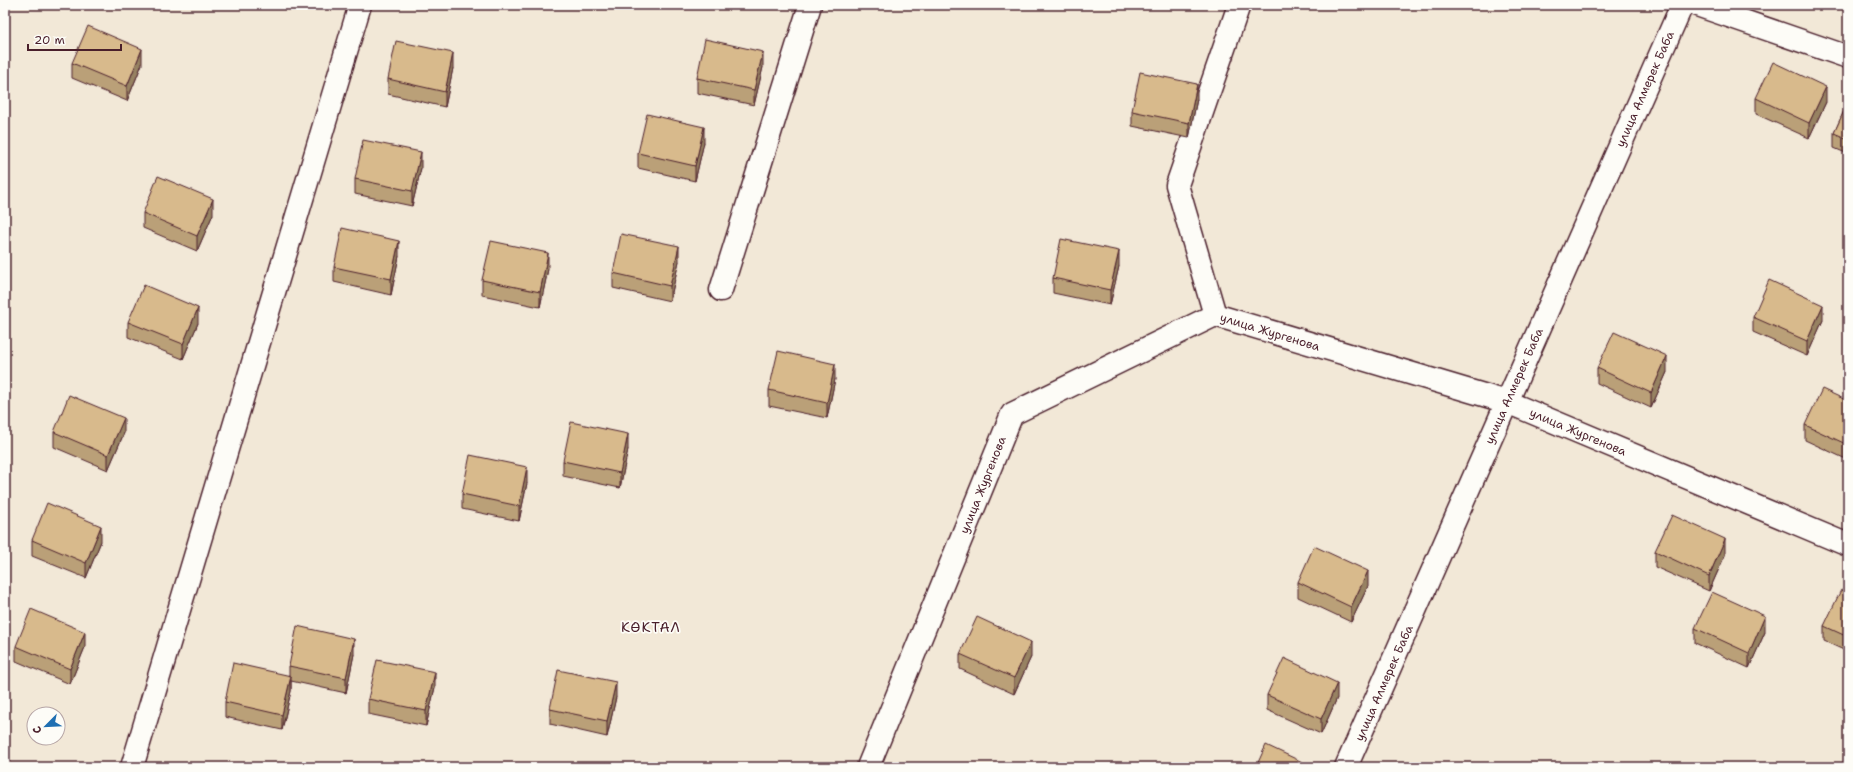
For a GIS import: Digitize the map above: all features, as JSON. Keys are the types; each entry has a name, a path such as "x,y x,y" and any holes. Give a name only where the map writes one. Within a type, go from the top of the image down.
{"street":[{"path":"132,767 360,5"},
{"path":"721,290 810,5"},
{"path":"1215,315 1177,185 1239,5"},
{"name":"улица Алмерек Баба","path":"1346,767 1682,5"},
{"path":"1697,5 1848,57"},
{"name":"улица Жургенова","path":"868,767 1012,414 1215,315 1507,402 1848,545"}],"building":[{"path":"88,26 142,49 127,86 72,63"},
{"path":"705,39 763,52 754,90 697,78"},
{"path":"396,41 453,53 445,92 388,79"},
{"path":"1773,62 1826,87 1809,123 1756,98"},
{"path":"1140,72 1197,84 1189,123 1132,111"},
{"path":"1848,102 1848,139 1834,133"},
{"path":"647,114 704,127 695,166 638,153"},
{"path":"363,140 421,152 412,191 355,179"},
{"path":"158,176 213,199 197,236 143,213"},
{"path":"342,228 399,241 391,279 334,267"},
{"path":"621,234 679,246 670,286 613,273"},
{"path":"1061,239 1119,251 1110,290 1053,278"},
{"path":"491,241 548,253 540,292 482,280"},
{"path":"1769,280 1823,305 1807,341 1753,317"},
{"path":"144,285 198,308 183,344 128,322"},
{"path":"1614,332 1667,356 1651,393 1597,368"},
{"path":"778,351 835,364 827,403 769,390"},
{"path":"1822,389 1848,401 1848,445 1805,425"},
{"path":"69,395 124,418 108,455 54,432"},
{"path":"571,422 628,434 620,473 563,461"},
{"path":"470,455 527,467 519,506 462,494"},
{"path":"47,503 101,526 86,563 32,540"},
{"path":"1672,515 1725,539 1709,576 1655,551"},
{"path":"1314,546 1368,571 1351,607 1298,582"},
{"path":"1841,590 1848,593 1848,637 1824,626"},
{"path":"1712,592 1765,616 1749,653 1695,628"},
{"path":"31,609 85,632 70,669 16,646"},
{"path":"977,617 1031,642 1014,678 960,654"},
{"path":"297,626 354,639 346,678 289,666"},
{"path":"1284,658 1337,683 1321,719 1267,695"},
{"path":"377,660 435,672 426,711 368,699"},
{"path":"233,663 291,676 282,715 225,702"},
{"path":"558,670 616,682 607,721 550,709"},
{"path":"1266,745 1313,767 1256,767"}],"district":[{"name":"КӨКТАЛ","path":"651,627"}]}
